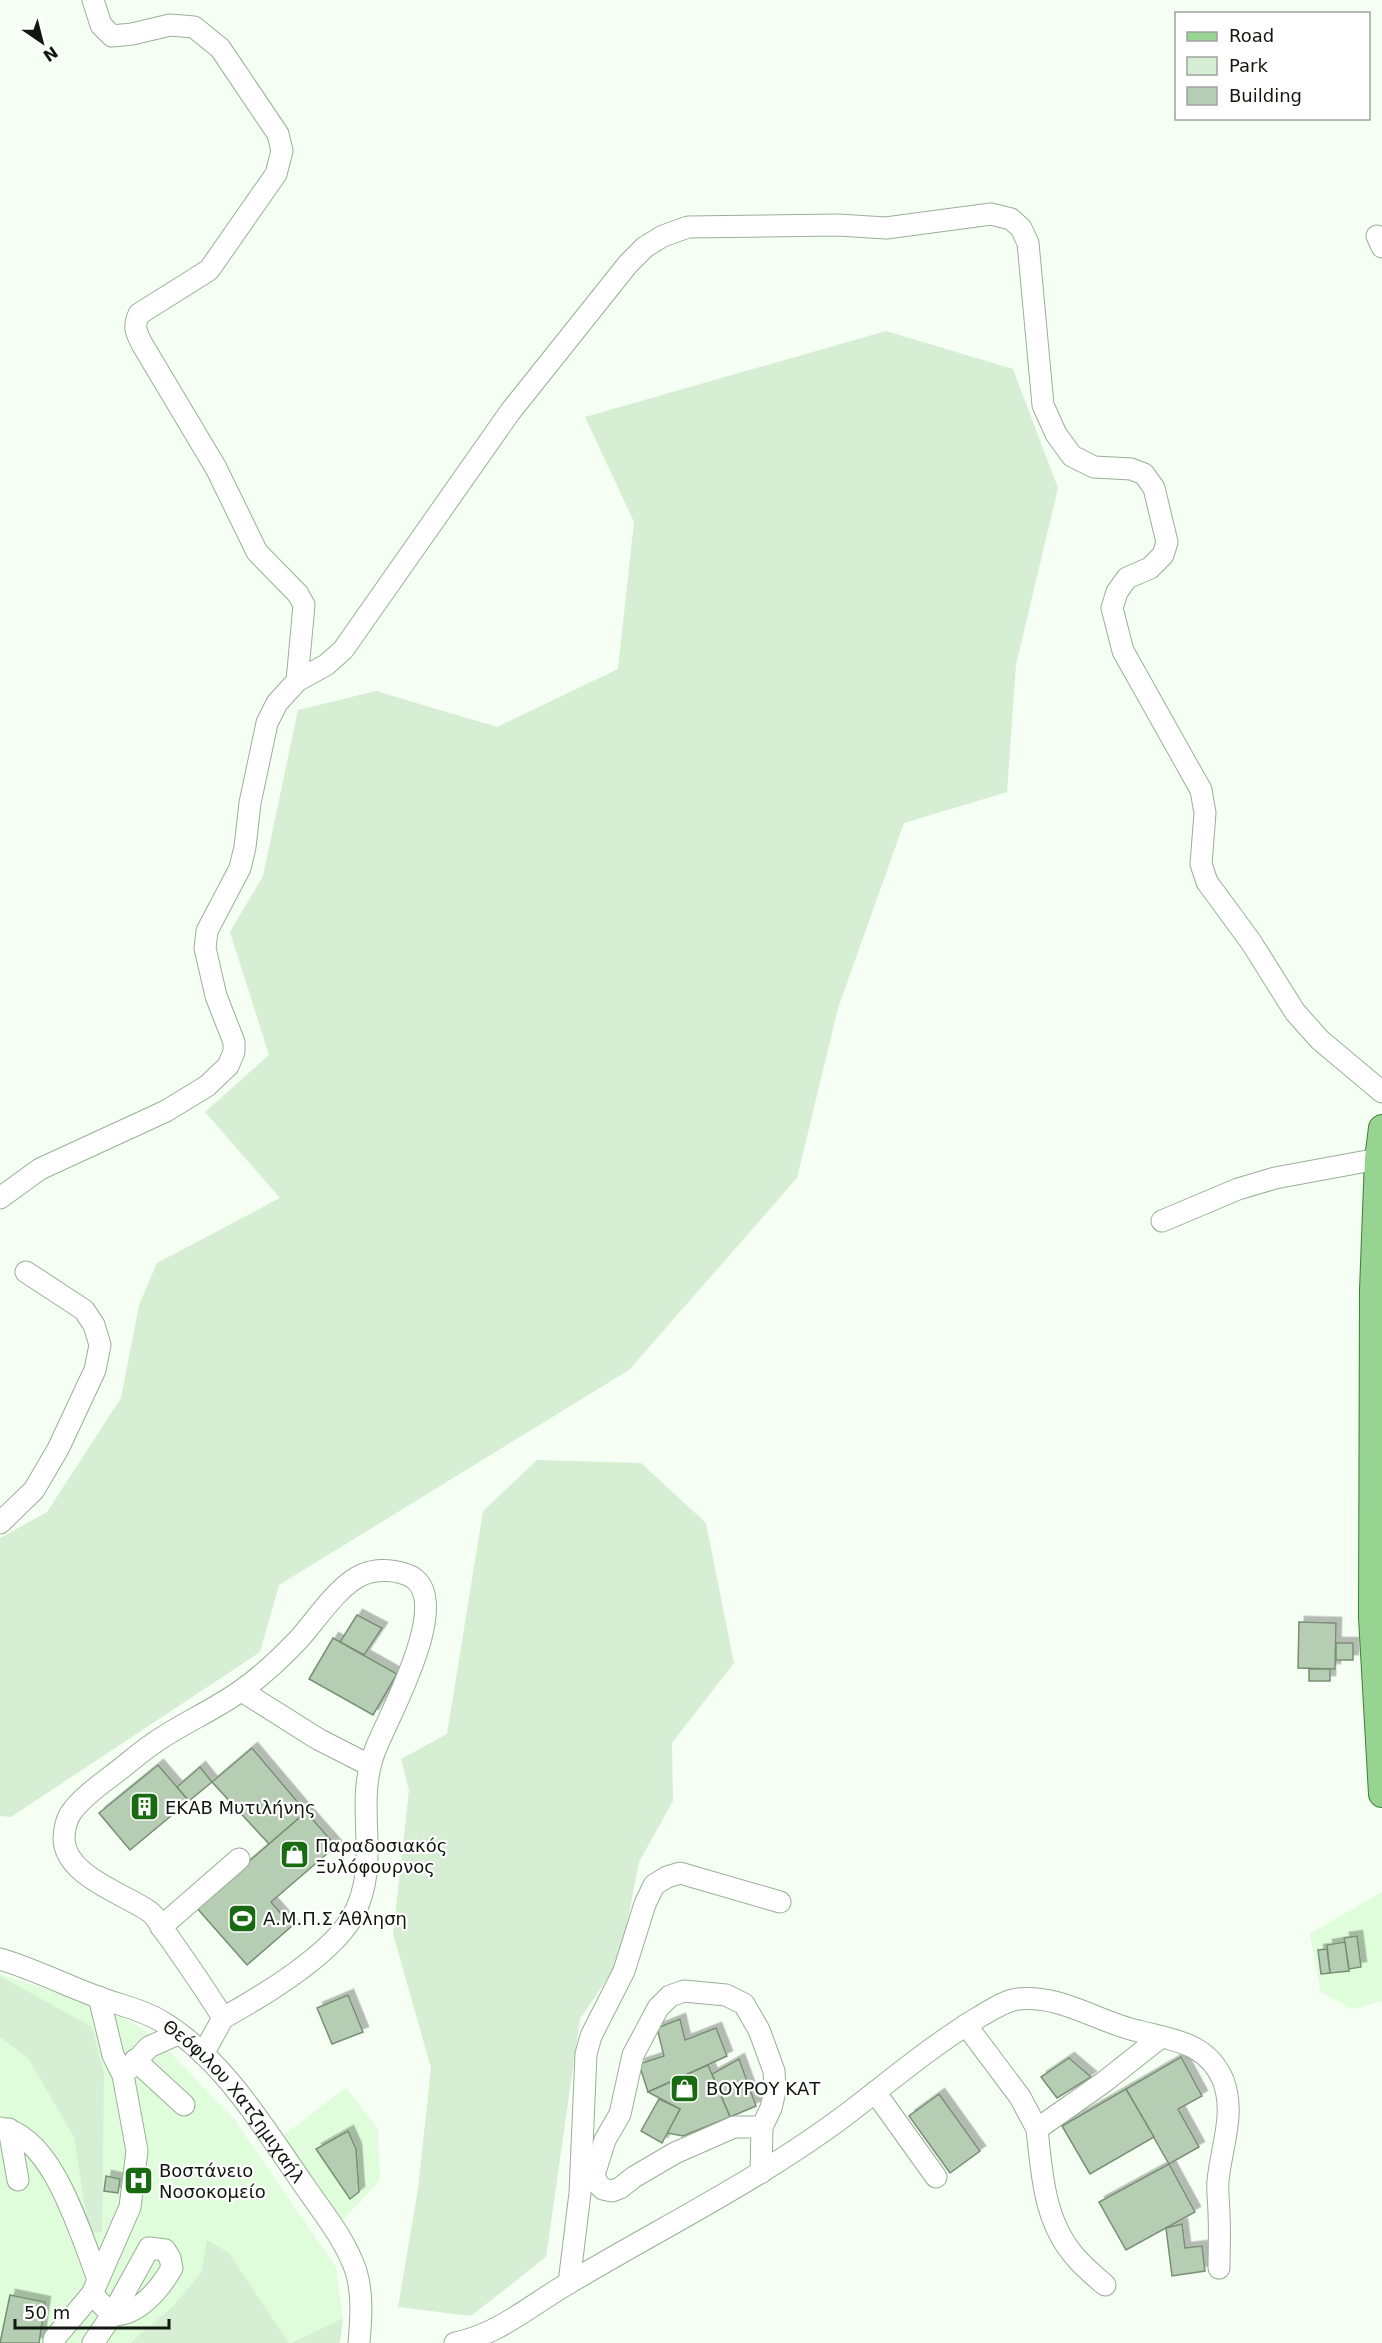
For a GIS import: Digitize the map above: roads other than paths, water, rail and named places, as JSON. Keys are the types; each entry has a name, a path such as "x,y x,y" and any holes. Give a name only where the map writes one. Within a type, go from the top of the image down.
{"main road":[{"path":"1382,1128 1373,1290 1377,1410 1372,1617 1382,1794"}],"street":[{"path":"93,0 101,25 112,36 170,25 194,27 220,48 278,134 282,151 276,174 226,248 208,270 139,314 134,323 135,331 142,344 216,468 257,552 298,594 304,606 297,681"},
{"path":"0,1198 49,1165 166,1111 207,1086 228,1066 234,1052 234,1042 216,996 205,948 207,931 240,868 250,803 267,723 277,703 297,681 326,665 343,650 510,412 628,264 645,247 663,236 688,227 838,225 886,228 990,214 1011,219 1021,228 1028,243 1043,405 1056,434 1072,456 1094,467 1131,469 1144,474 1154,488 1167,542 1163,555 1150,568 1127,578 1117,592 1112,608 1123,651 1201,790 1205,813 1201,864 1207,882 1251,942 1295,1012 1320,1040 1382,1092"},
{"path":"1162,1221 1238,1189 1275,1178 1380,1157"},
{"path":"0,1523 34,1490 58,1449 95,1370 100,1345 94,1325 84,1310 26,1272"},
{"path":"203,2054 223,2018 264,1996 323,1951 352,1918 365,1886 368,1854 365,1785 369,1765 415,1660 427,1604 422,1585 410,1576 386,1570 364,1574 345,1586 271,1667 242,1690 154,1743 79,1804 72,1811 66,1824 64,1841 71,1860 97,1882 152,1913 223,2018"},
{"path":"242,1690 318,1739 369,1765"},
{"path":"161,1927 239,1859"},
{"path":"569,2283 580,2193 588,2045 624,1971 645,1904 654,1885 667,1877 680,1873 780,1902"},
{"name":"Θεόφιλου Χατζημιχαήλ","path":"0,1959 30,1968 152,2017 203,2054 245,2101 344,2243 356,2272 362,2308 359,2343"},
{"path":"761,2174 762,2127 771,2108 775,2091 774,2071 759,2030 744,2004 726,1995 684,1991 670,1996 658,2008 633,2055 620,2114 605,2140 594,2175 603,2189 612,2191 675,2153 734,2127 762,2127"},
{"path":"99,1997 113,2055 184,2105"},
{"path":"455,2343 489,2333 569,2283 761,2174 966,2025 998,2006 1016,1999 1040,1998 1060,2003 1124,2028 1194,2046 1213,2062 1222,2079 1228,2099 1228,2123 1218,2181 1220,2268"},
{"path":"966,2025 1020,2097 1037,2129 1043,2186 1053,2219 1065,2244 1077,2260 1105,2285"},
{"path":"129,2068 155,2043 178,2034"},
{"path":"1037,2129 1104,2082 1161,2037"},
{"path":"54,2343 54,2339 95,2287 130,2207 137,2151 129,2068"},
{"path":"875,2092 936,2176"},
{"path":"4,2129 27,2141 47,2161 62,2187 95,2287 111,2315 93,2343"},
{"path":"4,2129 18,2180"}],"place":[{"name":"ΕΚΑΒ Μυτιλήνης","path":"144,1807"},
{"name":"Παραδοσιακός Ξυλόφουρνος","path":"294,1855"},
{"name":"Α.Μ.Π.Σ Άθληση","path":"242,1918"},
{"name":"ΒΟΥΡΟΥ ΚΑΤ","path":"685,2088"},
{"name":"Βοστάνειο Νοσοκομείο","path":"138,2180"}]}
